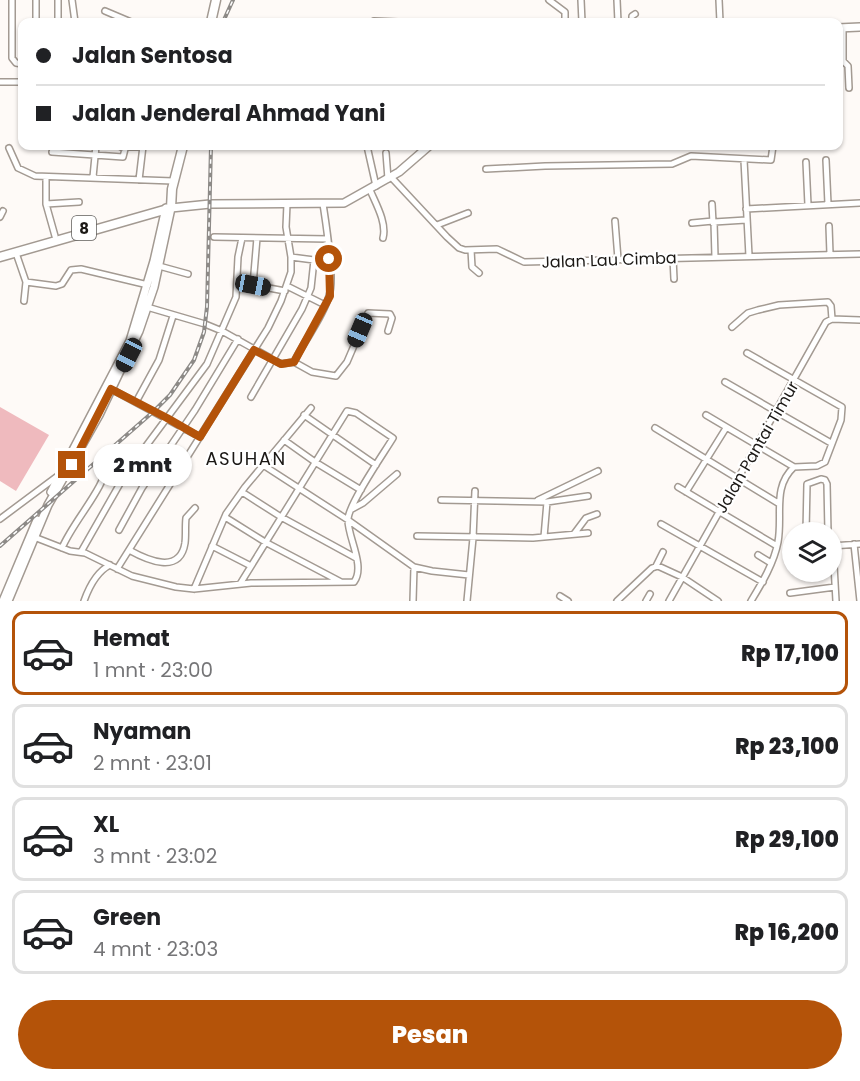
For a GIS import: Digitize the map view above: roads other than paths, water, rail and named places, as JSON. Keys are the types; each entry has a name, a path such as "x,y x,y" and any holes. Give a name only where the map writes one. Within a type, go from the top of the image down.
{"highway":[{"path":"212,18 216,0"},
{"path":"171,205 173,181 182,150"},
{"name":"8","path":"0,252 171,205"},
{"name":"8","path":"0,257 171,205"}],"main road":[{"path":"843,28 860,27"},
{"path":"171,205 344,203 390,178 425,150"},
{"path":"8,601 41,511 115,376 147,307 159,266 171,205"},
{"path":"133,340 171,205"},
{"path":"3,601 10,591 50,502 111,389 115,376"}],"street":[{"path":"12,0 12,58 18,63"},
{"path":"36,0 36,18"},
{"path":"58,0 58,18"},
{"path":"72,0 74,18"},
{"path":"549,0 565,12 565,18"},
{"path":"581,0 582,18"},
{"path":"617,0 618,18"},
{"path":"719,0 720,18"},
{"path":"105,11 122,18"},
{"path":"632,18 636,14"},
{"path":"843,61 848,66 849,88"},
{"path":"0,82 18,82"},
{"path":"9,148 18,168 35,176 173,181"},
{"path":"93,177 96,150"},
{"path":"52,152 123,157 125,150"},
{"path":"139,180 143,150"},
{"path":"368,150 373,188 384,232 383,238"},
{"path":"486,169 672,164 691,156 771,160 772,150"},
{"path":"386,153 390,178"},
{"path":"744,160 749,256"},
{"path":"826,160 828,204"},
{"path":"806,162 808,206"},
{"path":"46,177 46,204 55,236"},
{"name":"Jalan Lau Cimba","path":"390,178 459,248 497,249 528,263 860,254"},
{"path":"46,204 79,202"},
{"path":"746,209 860,203"},
{"path":"117,569 268,328 291,272 286,227 287,204"},
{"path":"147,307 222,331 284,365 294,362 330,296 328,239 323,204"},
{"path":"712,204 715,257"},
{"path":"436,225 468,213"},
{"path":"692,223 746,220"},
{"path":"615,221 618,259"},
{"path":"829,226 830,254"},
{"path":"214,237 328,239"},
{"path":"81,552 120,482 207,364 236,297 238,257 242,238"},
{"path":"253,285 257,238"},
{"path":"471,250 472,267 478,273"},
{"path":"16,253 26,282 24,301"},
{"path":"250,397 302,309 311,288 314,260 291,257"},
{"path":"673,258 674,279"},
{"path":"159,266 188,274"},
{"path":"26,282 56,286 62,284 71,270 81,269 148,285"},
{"path":"237,282 286,288 325,305"},
{"path":"732,327 748,313 779,305 828,303 831,306 832,319 860,320"},
{"path":"294,362 312,372 336,376 346,362 369,312 390,314 392,318 388,332"},
{"path":"136,402 159,360 173,316"},
{"name":"Jalan Pantai Timur","path":"669,601 825,324 832,319"},
{"path":"119,530 142,488 184,427 238,339"},
{"path":"706,415 794,466 823,464 829,456 831,443 841,420 842,408 747,353"},
{"path":"725,382 831,443"},
{"path":"111,389 200,437"},
{"path":"194,589 225,517 263,465 311,408"},
{"path":"34,537 62,549 81,552 106,561 117,569 140,578 176,587 194,589 240,584 351,582 356,579 356,558 348,520 361,490 393,438 349,410 298,488 240,584"},
{"path":"304,415 376,465"},
{"path":"656,428 778,502"},
{"path":"686,492 726,428"},
{"path":"284,440 361,490"},
{"path":"62,549 67,536 109,466 110,457"},
{"path":"263,465 348,520 414,567 469,575"},
{"path":"751,601 763,582 777,546 780,490 784,479 794,466"},
{"path":"538,500 598,471"},
{"path":"0,519 61,473"},
{"path":"351,510 397,474"},
{"path":"806,522 807,484 821,479 825,480 827,486 828,522"},
{"path":"678,487 777,546"},
{"path":"467,601 475,491"},
{"path":"242,492 281,517 356,558"},
{"path":"441,500 538,500 547,502 588,496"},
{"path":"544,537 547,502"},
{"path":"129,550 158,563 172,561 180,556 186,541 186,518 195,508"},
{"path":"574,534 586,518 597,514"},
{"path":"225,517 265,543 341,582"},
{"path":"661,524 763,582"},
{"path":"417,536 544,537 588,533"},
{"path":"842,545 857,544 860,601"},
{"path":"212,546 251,566"},
{"path":"617,601 656,566 663,552"},
{"path":"758,555 771,562"},
{"path":"84,601 92,583 102,569 110,565"},
{"path":"656,566 682,578 718,601"},
{"path":"412,601 414,567"},
{"path":"835,582 836,601"},
{"path":"790,593 835,588"},
{"path":"646,601 650,594"},
{"path":"560,597 568,601"}],"railway":[{"path":"225,18 233,0"},
{"path":"0,546 154,411 170,395 194,360 204,332 207,307 211,150"}],"district":[{"name":"ASUHAN","path":"246,458"}]}
